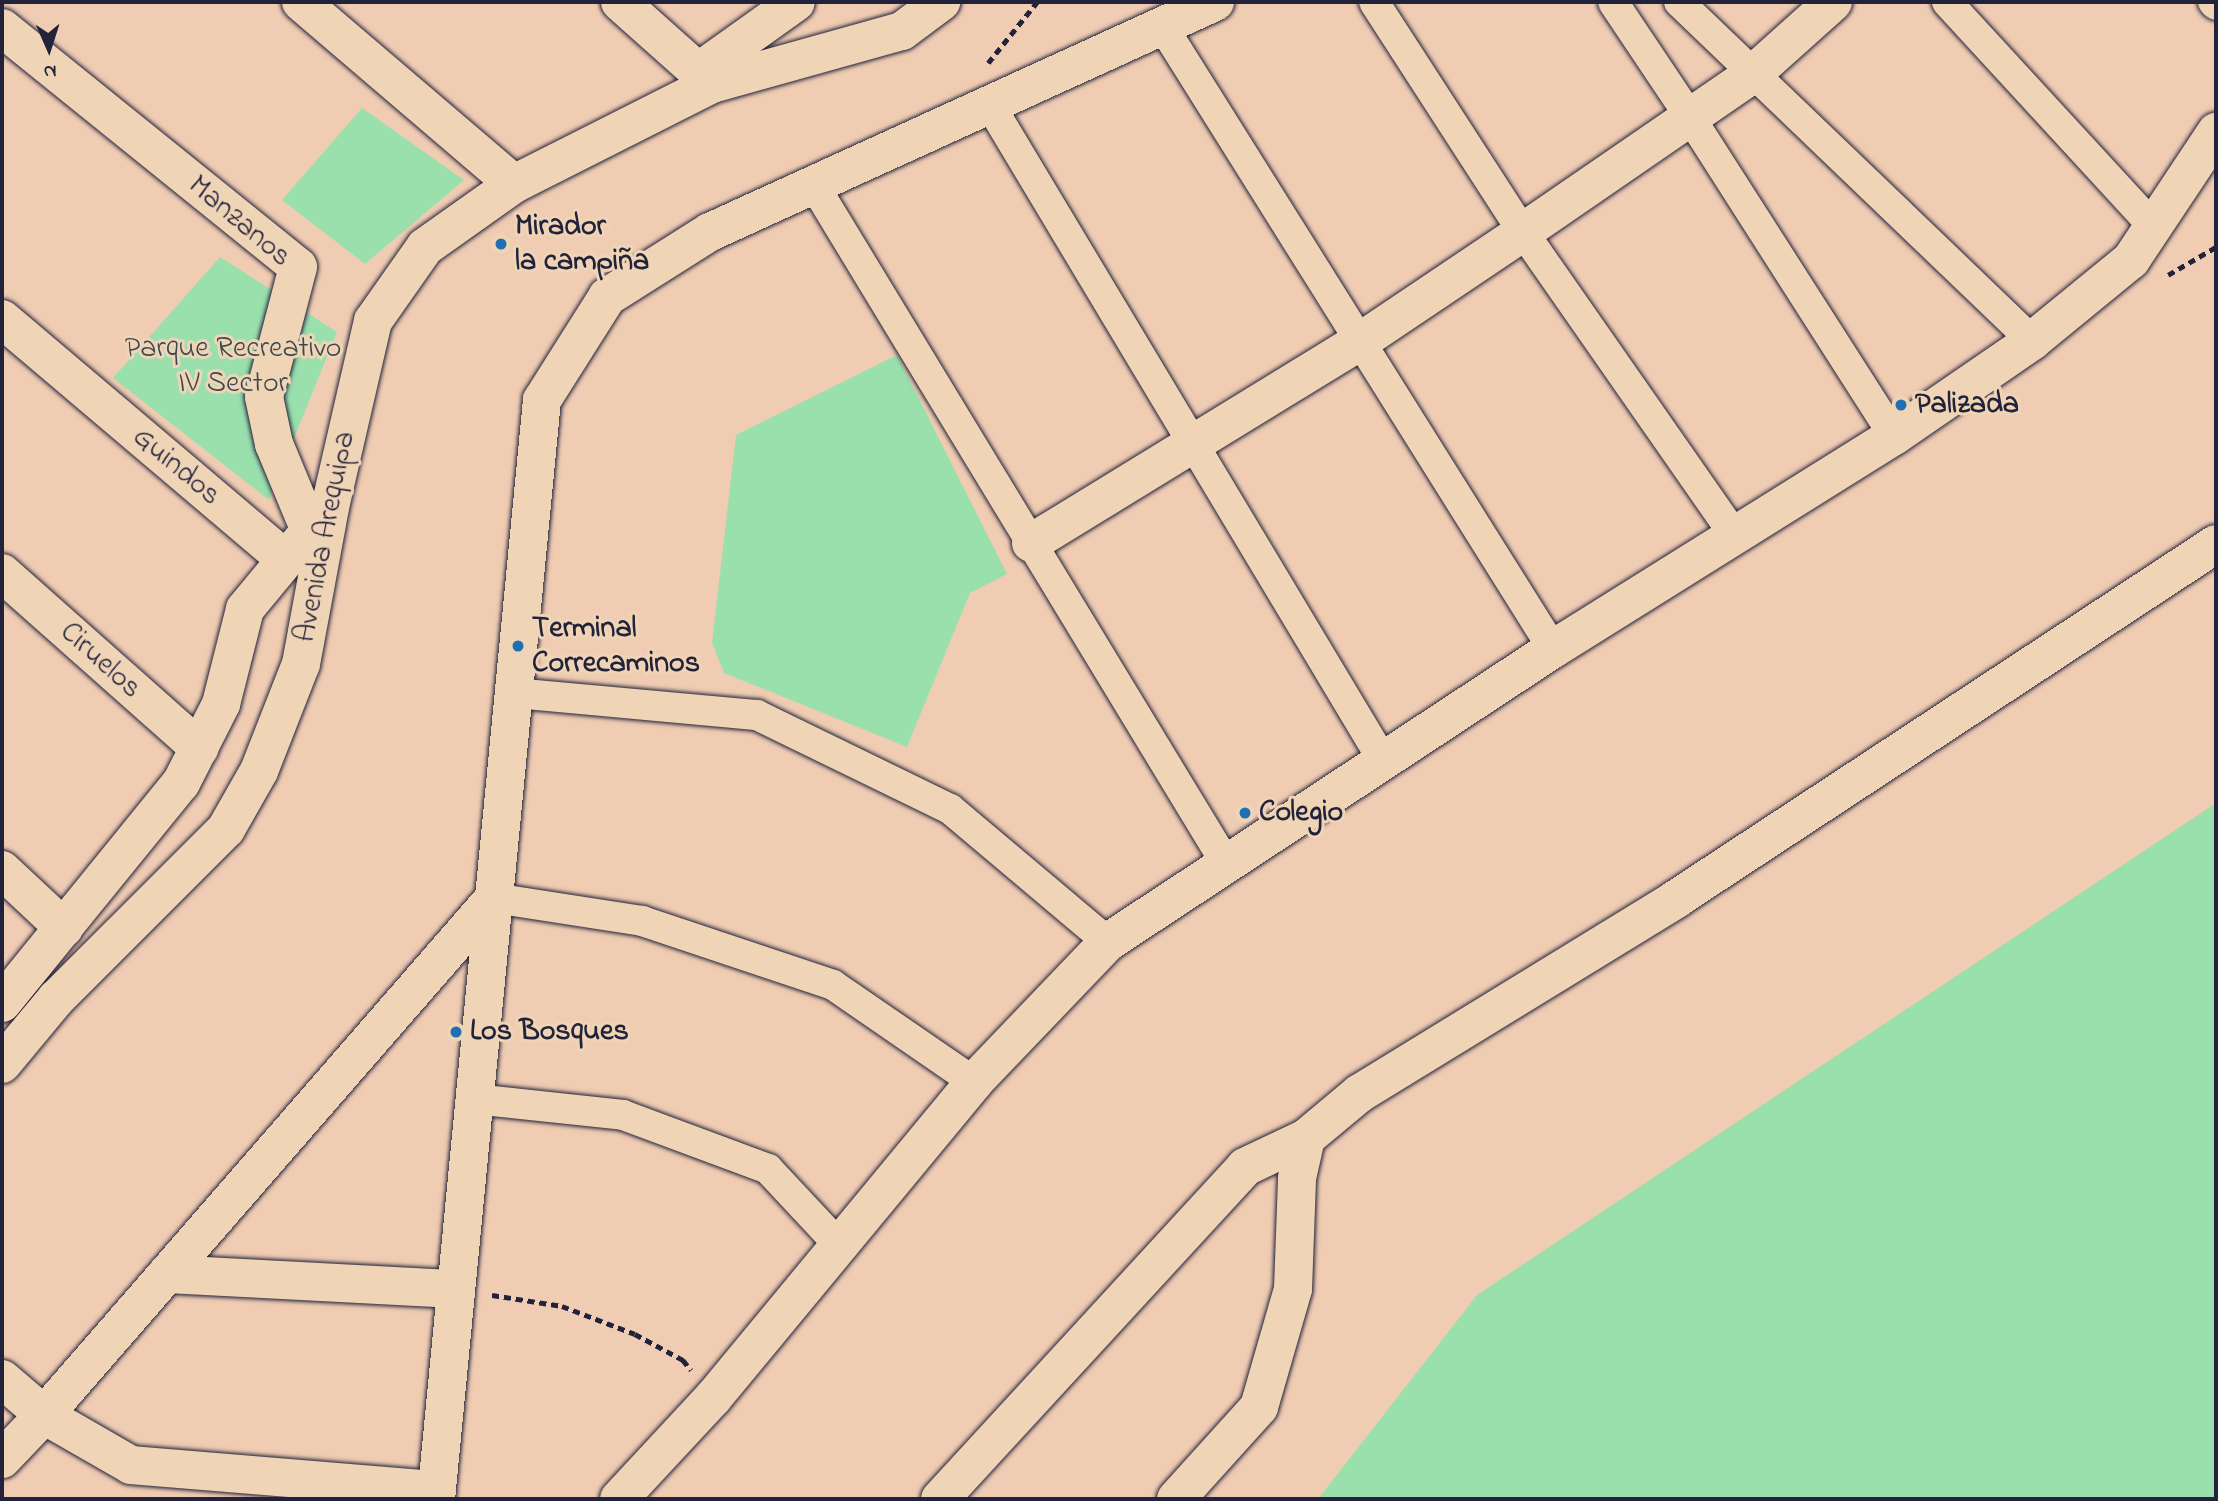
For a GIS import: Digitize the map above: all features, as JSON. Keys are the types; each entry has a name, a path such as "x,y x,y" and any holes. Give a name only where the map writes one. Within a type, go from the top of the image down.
{"street":[{"path":"301,2 514,184"},
{"path":"621,2 705,78 796,2"},
{"name":"Avenida Arequipa","path":"2,1064 56,999 226,829 260,771 301,664 309,533 373,321 425,247 514,184 705,78 902,31 941,2"},
{"path":"2,1379 44,1415 131,1465 436,1495 542,400 607,297 710,232 1215,2"},
{"path":"1374,2 1523,232 1735,536"},
{"path":"1613,2 1690,117 1894,436"},
{"path":"1679,2 2032,341"},
{"path":"1031,543 1361,341 1523,232 1754,73 1833,2"},
{"path":"1947,2 2153,226"},
{"path":"1163,27 1553,649"},
{"name":"Manzanos","path":"2,28 298,267 264,397 274,444 309,533"},
{"path":"990,106 1384,762"},
{"path":"619,1499 713,1398 974,1082 1108,942 1553,649 1894,436 2032,341 2131,260 2216,132"},
{"path":"814,185 1227,865"},
{"name":"Guindos","path":"2,319 309,533"},
{"path":"2,1003 181,783 221,704 245,609 309,533"},
{"path":"940,1499 1245,1167 1306,1138 1360,1093 1676,899 2216,544"},
{"name":"Ciruelos","path":"2,573 199,748"},
{"path":"514,693 757,715 950,809 1108,942"},
{"path":"2,870 64,928"},
{"path":"494,898 642,921 833,985 974,1082"},
{"path":"2,1460 494,898"},
{"path":"474,1099 623,1115 768,1169 839,1245"},
{"path":"1176,1499 1259,1407 1293,1289 1297,1178 1306,1138"},
{"path":"167,1274 456,1289"}],"path":[{"path":"456,1289 562,1306 635,1334 683,1360 713,1398"}],"green space":[{"path":"362,108 464,180 365,264 282,200"},
{"name":"Parque Recreativo IV Sector","path":"220,257 337,332 269,500 113,378"},
{"path":"897,355 1007,574 970,593 907,747 724,673 712,643 736,435"},
{"path":"2216,803 2216,1499 1318,1499 1477,1295"}],"place":[{"name":"Mirador la campiña","path":"501,244"},
{"name":"Palizada","path":"1901,405"},
{"name":"Terminal Correcaminos","path":"518,646"},
{"name":"Colegio","path":"1245,813"},
{"name":"Los Bosques","path":"456,1032"}]}
